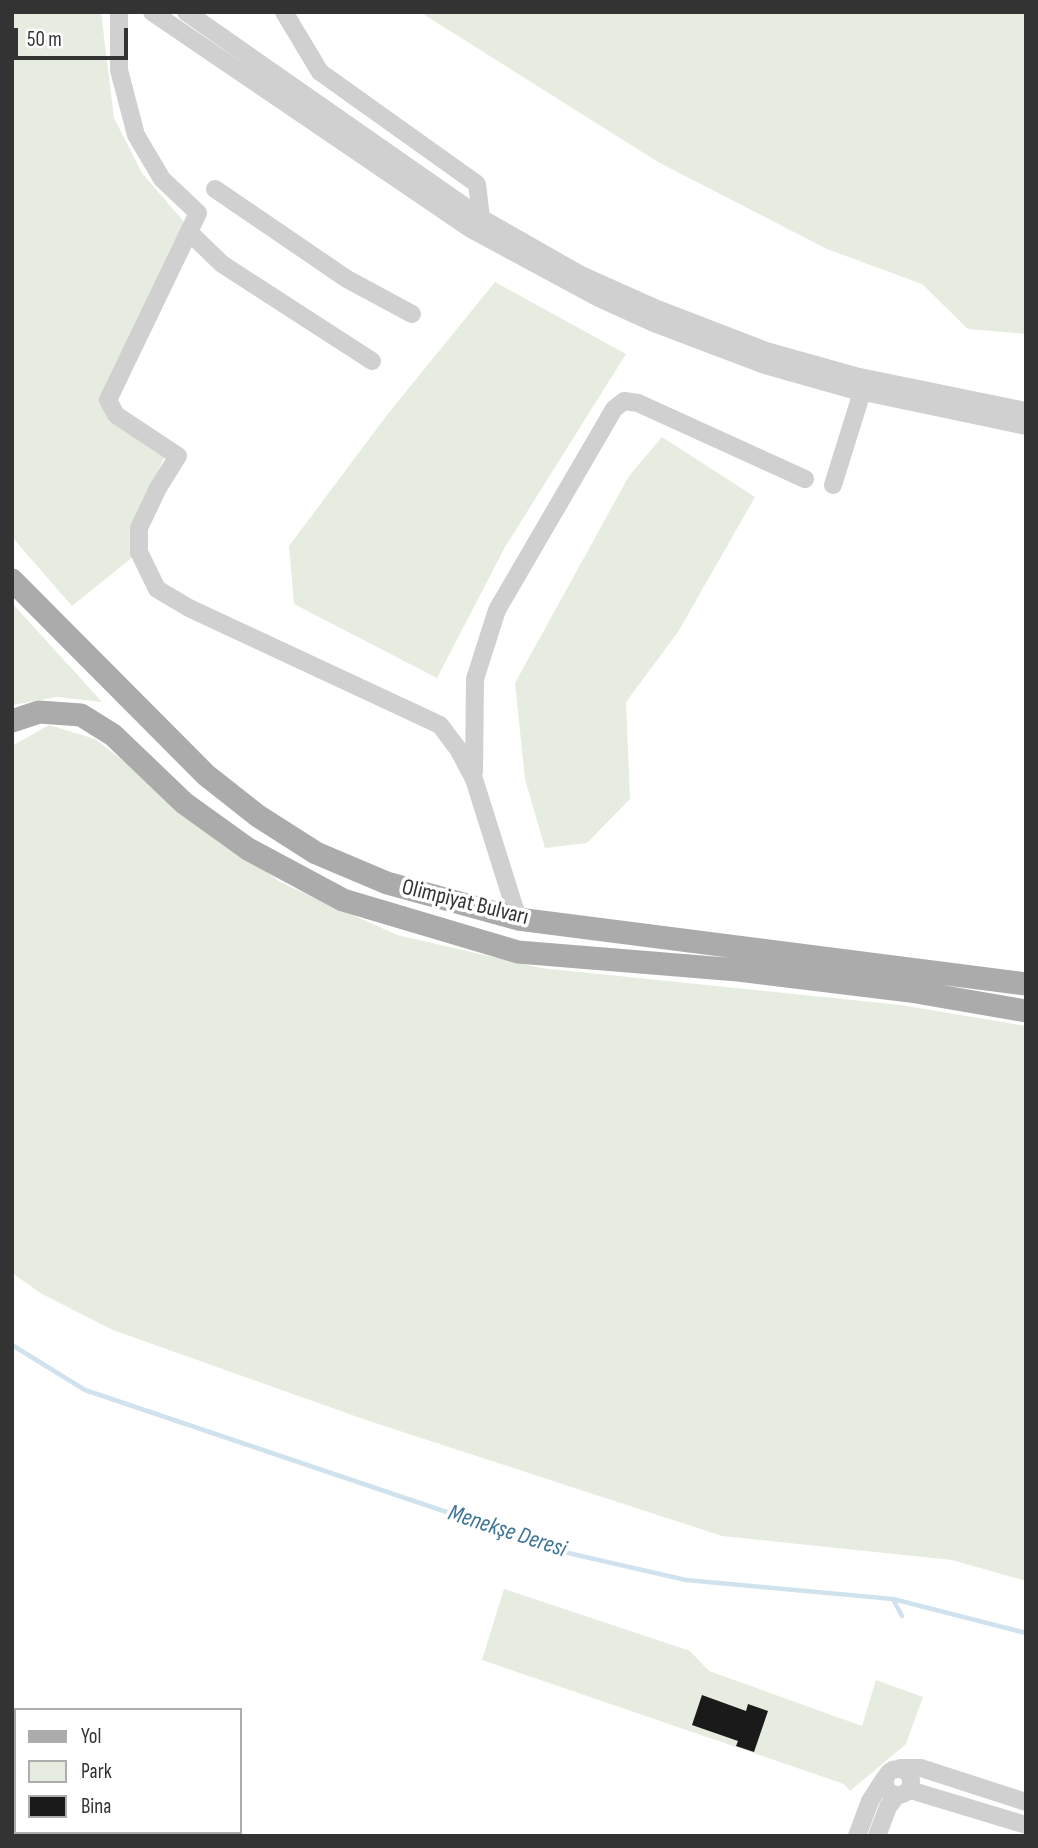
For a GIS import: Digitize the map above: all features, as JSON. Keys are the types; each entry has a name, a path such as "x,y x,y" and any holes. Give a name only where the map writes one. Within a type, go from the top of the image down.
{"main road":[{"name":"Olimpiyat Bulvarı","path":"12,580 206,775 258,816 316,853 387,883 518,919 1026,984"},
{"name":"Olimpiyat Bulvarı","path":"12,721 39,712 81,715 113,734 184,803 272,862 343,900 518,952 738,970 910,991 1026,1011"}],"street":[{"path":"119,12 119,70 128,113 136,135 162,179 198,213 108,400 116,415 178,456 158,488 139,528 139,552 157,589 188,608 440,725 458,749 474,779 518,919"},
{"path":"152,12 471,229 536,266 621,308 713,346 862,392 1026,426"},
{"path":"186,12 481,218 581,275 726,337 855,376 1026,411"},
{"path":"284,12 320,72 477,184 481,218"},
{"path":"215,189 347,279 412,314"},
{"path":"189,232 222,264 372,361"},
{"path":"832,485 862,392"},
{"path":"474,779 475,678 486,640 498,610 614,409 624,401 648,406 805,479"},
{"path":"877,1836 888,1807 904,1792 909,1775 900,1768"},
{"path":"857,1836 870,1801 884,1779 900,1768 921,1768 1026,1801"},
{"path":"884,1779 888,1790 1026,1825"}],"green space":[{"path":"12,12 101,12 114,118 142,173 185,223 101,399 109,421 165,456 131,526 134,556 72,606 12,537"},
{"path":"420,12 1026,12 1026,334 968,329 922,284 827,249 658,162"},
{"path":"495,282 626,354 505,547 437,678 294,604 289,546 387,415"},
{"path":"662,437 755,497 678,632 626,702 630,799 587,843 545,848 525,779 515,683 629,476"},
{"path":"12,603 102,702 57,697 12,705"},
{"path":"49,725 95,739 280,882 397,935 541,968 901,1005 1026,1026 1026,1581 952,1560 722,1536 366,1420 113,1330 42,1294 12,1273 12,746"},
{"path":"504,1589 690,1651 709,1671 862,1726 876,1680 923,1697 906,1744 850,1791 844,1784 482,1660"}],"building":[{"path":"702,1695 746,1711 748,1704 768,1711 754,1752 736,1746 738,1741 692,1725"}],"waterway":[{"name":"Menekşe Deresi","path":"12,1345 85,1390 568,1553 686,1580 893,1599 1026,1633"},
{"path":"893,1599 902,1616"}]}
